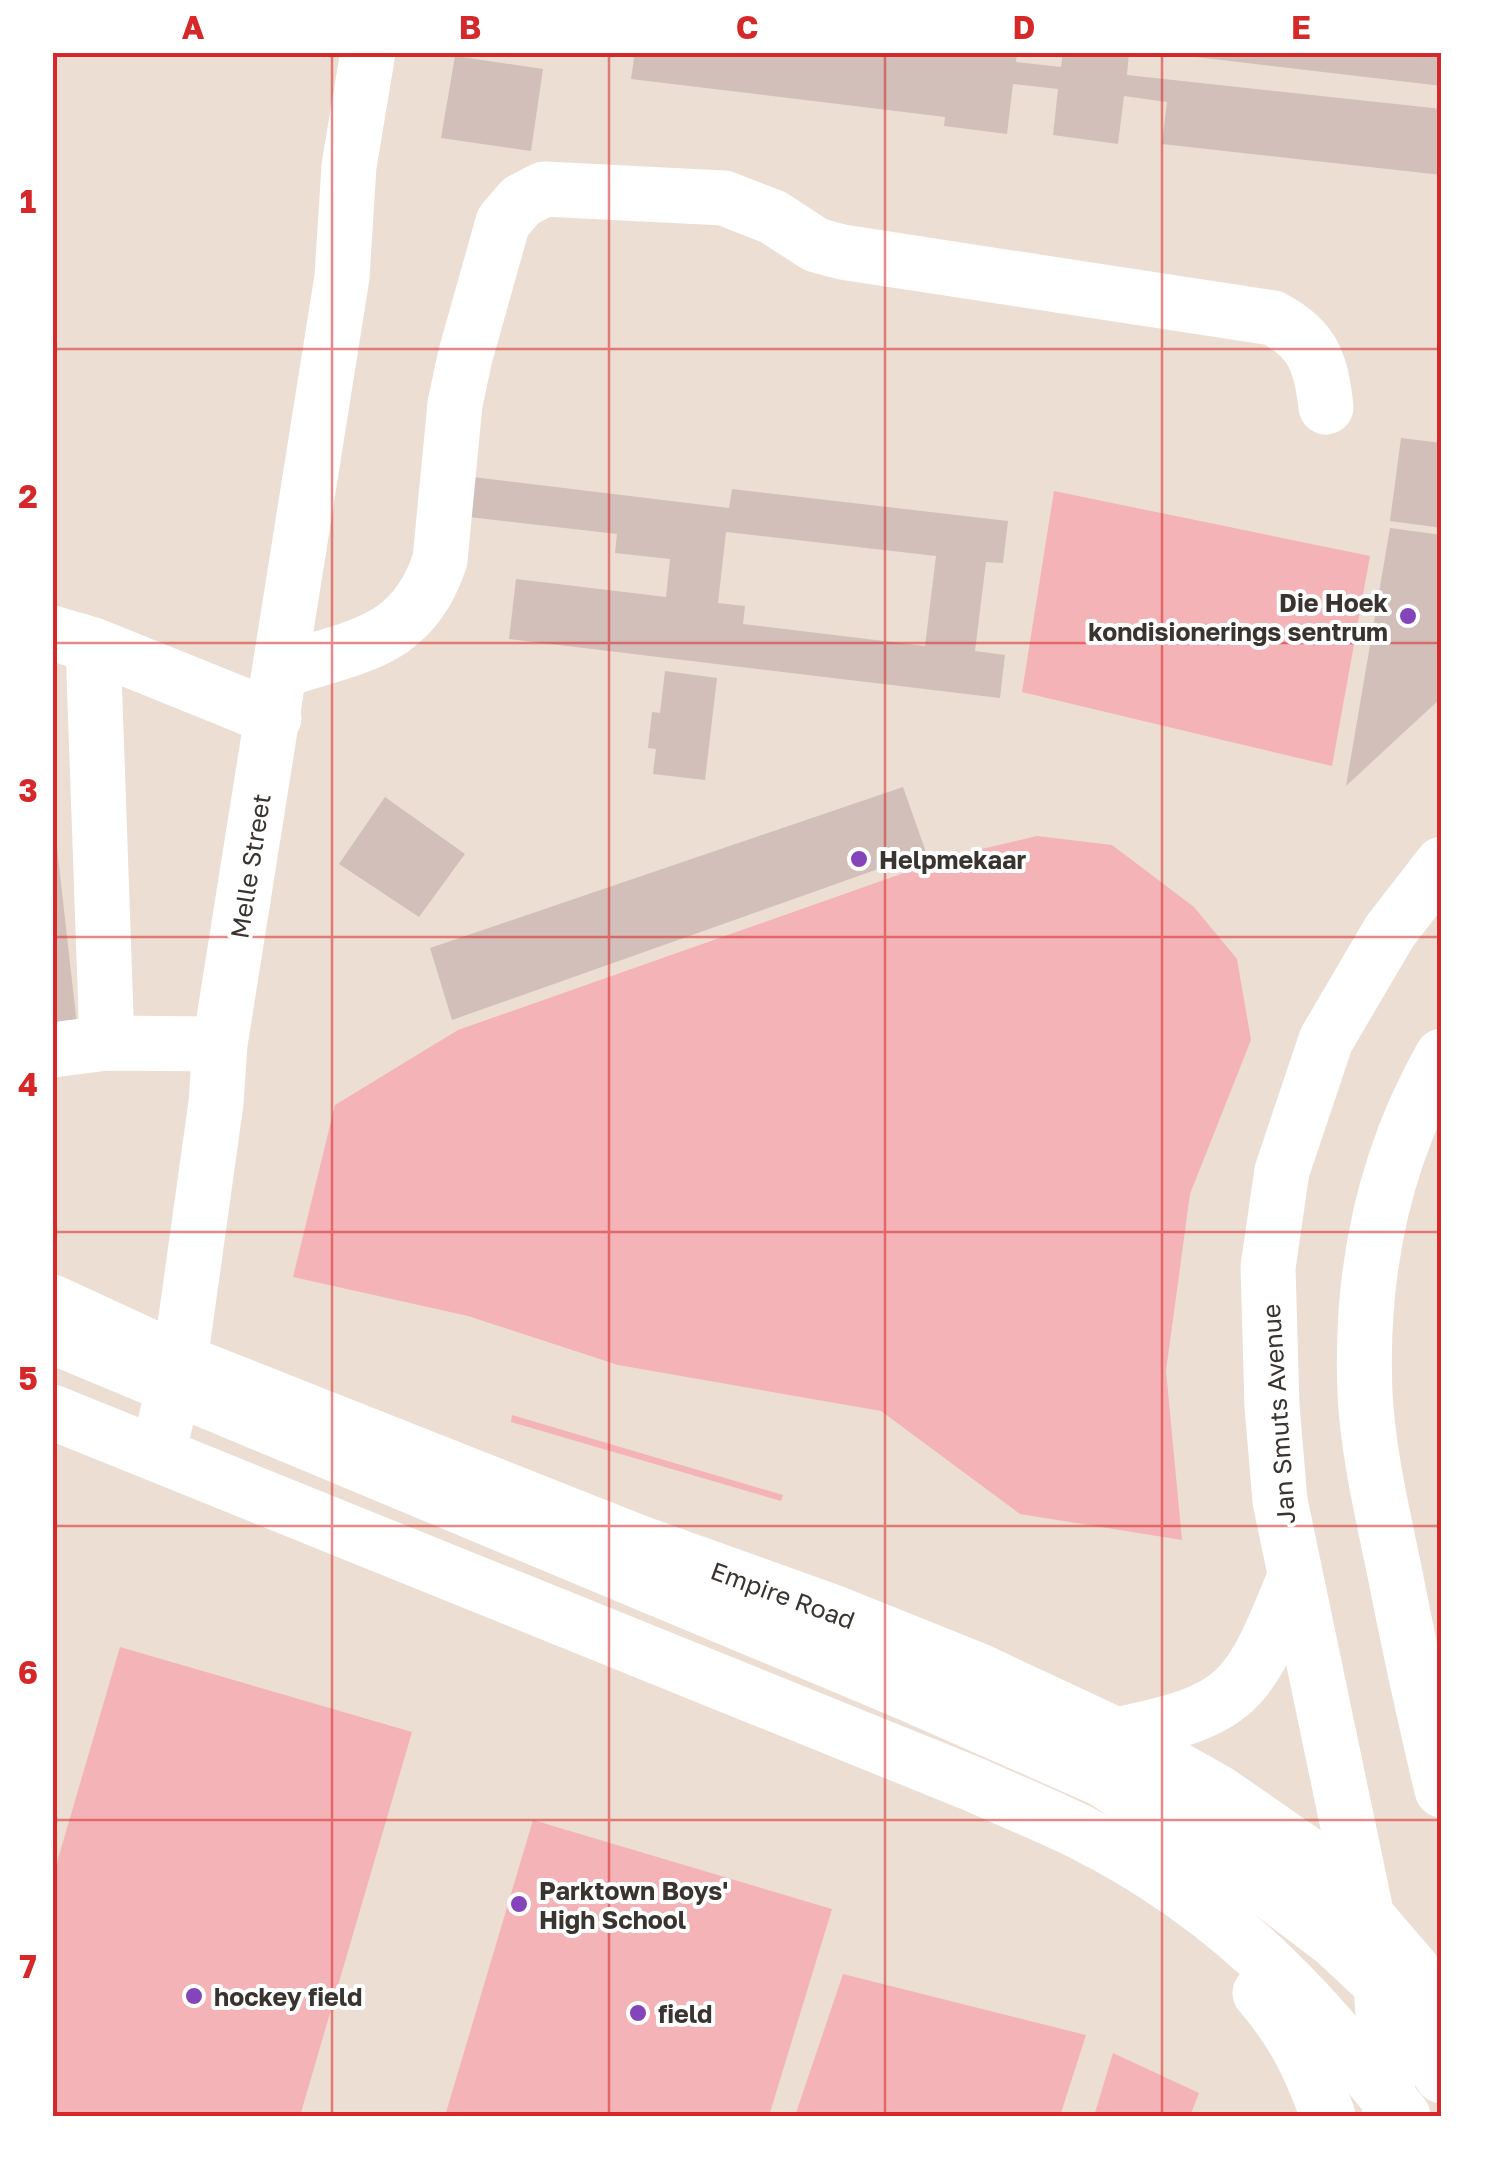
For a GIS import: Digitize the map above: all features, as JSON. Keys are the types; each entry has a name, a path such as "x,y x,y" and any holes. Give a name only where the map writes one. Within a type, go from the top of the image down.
{"main road":[{"name":"Melle Street","path":"171,1403 216,1103 220,1044 342,278 349,166 368,52"},
{"name":"Melle Street","path":"342,278 375,175 397,52"},
{"path":"106,1043 73,639 278,694 402,623 432,585 440,560 455,404 469,340 503,222 521,200 544,189 724,198 773,217 816,245 842,252 1273,318 1294,329 1309,344 1323,381 1326,406"},
{"name":"Jan Smuts Avenue","path":"1406,2106 1280,1501 1272,1406 1268,1267 1282,1171 1326,1040 1390,930 1442,864"},
{"path":"52,1050 106,1043 220,1044"},
{"path":"1442,1056 1404,1131 1382,1200 1370,1262 1365,1327 1365,1396 1373,1459 1418,1690 1442,1790"},
{"name":"Empire Road","path":"52,1302 171,1403 975,1786 1082,1833 1153,1875 1224,1924 1278,1972 1406,2106"},
{"path":"52,1336 171,1403"},
{"path":"52,1362 171,1403 1047,1777 1184,1858 1383,2006 1442,2076"},
{"name":"Empire Road","path":"52,1412 171,1403 640,1544 835,1612 977,1670 1116,1734 1219,1793 1307,1854 1442,2004"},
{"path":"1116,1734 1172,1723 1205,1712 1227,1697 1245,1681 1265,1651 1294,1579"},
{"path":"975,1786 1046,1839 1211,1949 1259,1992 1287,2024 1328,2116"}],"shaded area":[{"path":"1054,491 1370,556 1332,766 1022,692"},
{"path":"1037,836 1112,845 1194,907 1237,959 1251,1040 1190,1194 1166,1371 1182,1540 1020,1514 881,1411 618,1365 468,1316 293,1277 335,1105 458,1030 952,856"},
{"path":"512,1415 783,1495 781,1501 511,1422"},
{"name":"hockey field","path":"120,1647 412,1732 300,2116 53,2116 53,1876"},
{"name":"field","path":"533,1820 832,1909 769,2116 445,2116"},
{"path":"843,1974 1086,2035 1060,2116 795,2116"},
{"path":"1113,2053 1199,2093 1190,2116 1094,2116"}],"building":[{"path":"635,52 1017,52 1016,62 1061,67 1063,52 1129,52 1127,75 1442,109 1442,175 1162,144 1167,102 1124,96 1118,144 1053,135 1058,89 1013,84 1007,134 944,126 945,117 631,79"},
{"path":"1442,52 1442,86 1180,55"},
{"path":"455,56 543,69 531,151 441,138"},
{"path":"1401,438 1442,443 1442,528 1390,521"},
{"path":"473,477 729,508 732,489 1008,521 1003,563 986,562 975,651 1005,655 1000,698 509,639 516,579 666,597 670,559 615,553 617,534 469,517","holes":["726,532 936,556 925,646 743,624 745,606 718,603"]},
{"name":"Die Hoek kondisionerings sentrum","path":"1390,528 1442,535 1442,697 1346,786"},
{"path":"665,671 717,678 705,780 653,774 656,749 648,748 652,712 660,713"},
{"path":"903,787 926,852 452,1020 430,948"},
{"path":"385,797 465,854 419,917 339,864"},
{"path":"52,830 78,1034 52,1037"}],"place":[{"name":"Die Hoek kondisionerings sentrum","path":"1408,616"},
{"name":"Helpmekaar","path":"859,859"},
{"name":"Parktown Boys' High School","path":"519,1904"},
{"name":"hockey field","path":"194,1996"},
{"name":"field","path":"638,2013"}]}
